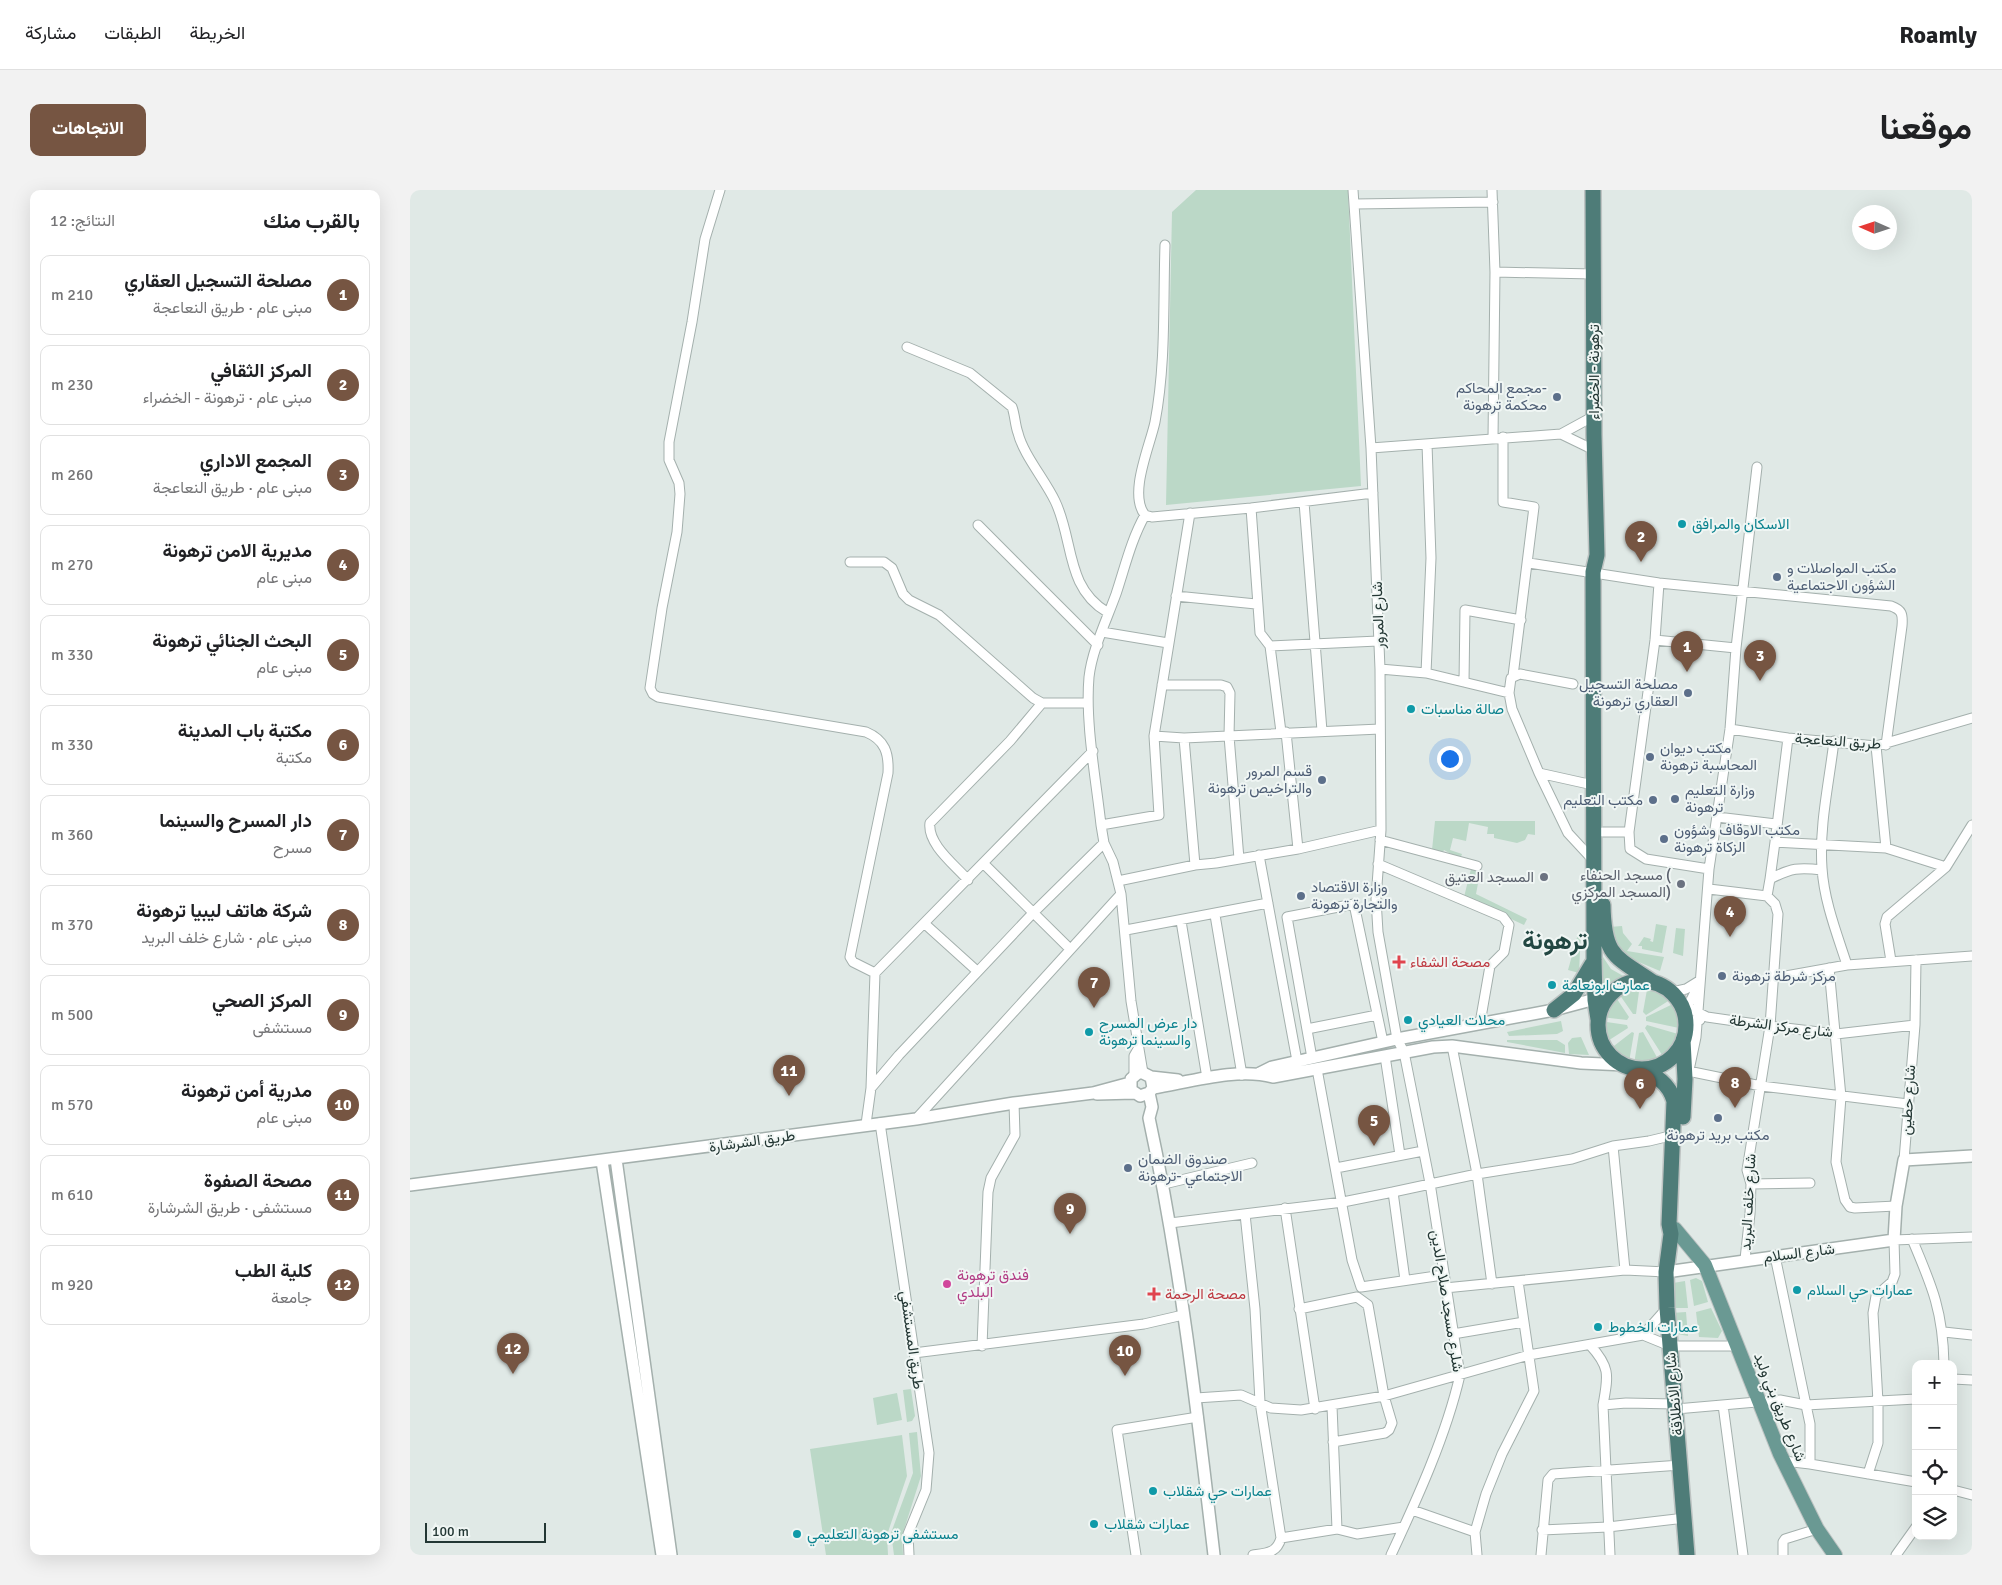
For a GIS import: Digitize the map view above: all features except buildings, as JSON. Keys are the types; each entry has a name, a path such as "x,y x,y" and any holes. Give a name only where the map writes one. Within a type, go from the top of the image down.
{"highway":[{"name":"ترهونة - الخضراء","path":"1593,190 1594,450 1598,573"},
{"path":"1598,573 1593,785 1595,1000 1601,1042 1607,1051 1625,1065 1641,1069 1660,1079 1672,1094 1675,1113 1669,1224 1673,1231"},
{"path":"1598,573 1603,916 1607,946 1625,963 1673,994 1691,1016 1683,1040 1676,1052 1666,1061 1654,1067 1641,1069"},
{"path":"1554,1010 1570,998 1582,983 1594,960"},
{"path":"1598,1019 1602,1006 1610,995 1630,982 1653,982"},
{"path":"1673,1231 1687,1075 1683,1040"},
{"name":"شارع الانطلاقة","path":"1673,1231 1666,1272 1667,1308 1688,1555"}],"main road":[{"name":"شارع طريق بني وليد","path":"1673,1231 1705,1265 1758,1401 1784,1461 1817,1529 1835,1555"}],"street":[{"path":"720,190 705,239 692,322 669,442 669,460 680,488 678,522 650,688 653,694 658,697 866,732 882,742 887,750 888,772 850,957 853,962 875,973"},
{"name":"شارع المرور","path":"1353,190 1371,448 1380,669 1381,830 1376,899 1378,932 1396,1039"},
{"path":"1492,190 1495,272 1493,438"},
{"path":"1354,204 1493,202"},
{"path":"1165,245 1159,395 1155,423 1141,473 1140,493 1142,511 1145,515 1152,517 1251,508 1373,492"},
{"path":"1495,272 1594,274"},
{"path":"907,347 970,372 1012,407 1018,434 1056,502 1072,563 1086,594 1094,604 1107,612"},
{"path":"1371,448 1560,434 1594,416"},
{"path":"1560,434 1594,450"},
{"path":"1503,437 1504,502 1534,507 1529,563 1509,694 1512,709 1539,773 1568,833 1593,860"},
{"path":"1426,673 1431,558 1427,444"},
{"path":"1756,467 1736,648 1730,729 1710,868 1699,981 1691,1016 1687,1075 1841,1097 1908,1104"},
{"path":"1304,502 1322,731"},
{"path":"1251,508 1256,604 1260,634 1270,646 1298,849"},
{"path":"1101,825 1159,815 1154,736 1190,513"},
{"path":"1145,515 1135,534 1115,596 1107,612 1089,675 1088,703 1104,843 1118,880 1126,930 1131,1001 1138,1049 1141,1054 1141,1085 1152,1107 1150,1118 1164,1184 1196,1398 1214,1555"},
{"path":"978,525 1098,645"},
{"path":"850,562 884,562 892,568 903,594 908,600 940,616 1024,687 1033,698 1042,703 1088,703"},
{"path":"1529,563 1659,583 1891,606 1900,610 1903,614 1902,626 1881,745 1886,848"},
{"path":"1659,583 1655,640 1630,832 1630,850 1646,859 1710,868"},
{"path":"1176,596 1256,604"},
{"path":"1464,682 1465,610 1521,620"},
{"path":"1102,632 1168,642"},
{"path":"1270,646 1378,640"},
{"path":"1655,640 1736,648"},
{"path":"1380,669 1426,673 1509,694"},
{"path":"1513,676 1520,674 1573,684"},
{"path":"1162,685 1221,685 1227,687 1230,693 1229,736 1239,858"},
{"path":"968,880 933,840 929,830 930,823 1010,740 1042,703"},
{"name":"طريق النعاعجة","path":"1730,729 1788,738 1881,745 1972,718"},
{"path":"1154,736 1184,738 1380,729"},
{"path":"1184,738 1195,865"},
{"path":"1709,889 1767,896 1788,738"},
{"path":"1834,742 1821,844 1822,870 1825,891 1847,965"},
{"path":"866,1124 871,1088 875,973 1093,751"},
{"path":"1539,773 1593,785"},
{"path":"1717,817 1776,824"},
{"path":"1891,961 1885,924 1887,917 1946,867 1972,825"},
{"path":"1118,880 1195,865 1298,849 1381,830"},
{"path":"1603,832 1630,832"},
{"path":"1380,840 1477,866"},
{"path":"1774,842 1886,848 1946,867"},
{"path":"871,1088 977,971 1104,843"},
{"path":"1259,855 1297,1061"},
{"path":"984,864 1070,950"},
{"path":"1378,864 1504,917 1509,925 1504,952 1490,966 1480,1023"},
{"path":"1770,879 1794,868 1822,870"},
{"path":"916,1119 1121,894"},
{"name":"شارع خلف البريد","path":"1745,1259 1751,1184 1747,1170 1770,1026 1778,914 1775,904 1767,896"},
{"path":"1126,930 1214,915 1268,903"},
{"path":"1383,1042 1354,904 1287,917 1307,1029 1343,1202 1352,1260 1361,1287 1443,1275"},
{"path":"1214,915 1242,1075"},
{"path":"1181,921 1207,1078"},
{"path":"925,924 977,971"},
{"path":"1774,978 1847,965 1972,956"},
{"name":"شارع حطين","path":"1894,1240 1896,1206 1904,1160 1915,1025 1916,960"},
{"path":"1829,968 1841,1097 1836,1162 1845,1200 1850,1207 1855,1208 1896,1206"},
{"path":"1673,994 1699,981"},
{"path":"1141,1085 1260,1073 1273,1076 1383,1042 1554,1010 1610,995"},
{"path":"1307,1029 1377,1015"},
{"name":"شارع مركز الشرطة","path":"1691,1016 1836,1034 1915,1025"},
{"name":"شلرع مسجد صلاح الدين","path":"1391,1555 1412,1510 1456,1395 1460,1375 1430,1183 1404,1052 1396,1039"},
{"path":"1260,1073 1272,1067 1297,1061 1315,1063 1385,1056 1432,1047 1452,1046 1581,1063 1625,1065"},
{"path":"1452,1046 1477,1174 1492,1284"},
{"path":"1385,1056 1400,1155"},
{"name":"طريق الشرشارة","path":"410,1185 602,1161 866,1124 916,1119 1141,1085"},
{"path":"982,1346 988,1192 991,1178 1015,1135 1014,1103"},
{"name":"طريق المستشفي","path":"880,1123 929,1453 926,1490 908,1534 909,1555"},
{"path":"1170,1223 1343,1202 1477,1174 1572,1159 1613,1146 1649,1141 1674,1134"},
{"path":"1649,1141 1673,1150"},
{"path":"1613,1146 1625,1270"},
{"path":"1336,1168 1423,1151"},
{"path":"1904,1160 1972,1156"},
{"path":"616,1159 671,1555"},
{"path":"602,1161 662,1555"},
{"path":"1164,1184 1252,1163"},
{"path":"1751,1184 1810,1183"},
{"path":"1393,1192 1405,1280"},
{"path":"1285,1208 1315,1409"},
{"path":"1245,1214 1255,1309 1260,1402 1281,1538 1273,1552 1253,1555"},
{"path":"1868,1474 1878,1443 1878,1402 1873,1313 1876,1296 1892,1282 1895,1274 1894,1240 1972,1237"},
{"path":"1912,1239 1932,1282 1944,1332 1944,1360"},
{"name":"شارع السلام","path":"1666,1272 1745,1259 1894,1240"},
{"path":"1775,1256 1810,1424 1810,1464"},
{"path":"1445,1288 1625,1270 1666,1272"},
{"path":"1477,1555 1475,1532 1502,1454 1533,1396 1518,1282"},
{"path":"1299,1309 1357,1296 1368,1305 1384,1396 1392,1423 1390,1430 1385,1433 1333,1442"},
{"path":"1643,1335 1667,1308"},
{"path":"914,1353 982,1346 1144,1324 1183,1315"},
{"path":"1453,1334 1524,1322"},
{"path":"1944,1332 1972,1334"},
{"path":"1196,1398 1241,1395 1282,1410 1315,1409 1384,1396 1529,1355 1643,1335 1670,1346 1738,1346"},
{"path":"1590,1345 1603,1360 1607,1374 1603,1406 1610,1555"},
{"path":"1957,1379 1972,1380"},
{"path":"1603,1406 1626,1403 1675,1407 1780,1400 1806,1405 1912,1399"},
{"path":"1723,1405 1743,1555"},
{"path":"1332,1406 1336,1529"},
{"path":"1136,1555 1117,1430 1198,1417"},
{"path":"1784,1461 1912,1481"},
{"path":"1540,1555 1549,1477 1553,1474 1681,1465"},
{"path":"1957,1491 1972,1495"},
{"path":"1412,1510 1475,1532"},
{"path":"1542,1530 1608,1527 1685,1518"},
{"path":"1281,1538 1336,1529 1357,1534 1404,1527"},
{"path":"1783,1555 1785,1539 1817,1529"},
{"path":"1896,1555 1912,1533"}],"green space":[{"path":"1196,190 1348,190 1361,486 1166,505 1172,212"},
{"path":"1435,821 1535,821 1535,835 1528,834 1525,840 1517,843 1494,838 1494,834 1487,834 1488,827 1469,823 1466,841 1453,838 1450,850 1462,854 1460,859 1444,850 1443,852 1432,850"},
{"path":"1471,869 1480,873 1476,894 1527,919 1524,925 1464,897"},
{"path":"1656,924 1667,926 1662,953 1642,949 1642,946 1638,946 1644,937 1651,939 1650,941 1653,942"},
{"path":"1622,926 1623,933 1632,944 1627,951 1664,957 1660,971 1622,955 1618,950 1609,927"},
{"path":"1676,928 1685,929 1683,956 1673,953"},
{"path":"1581,931 1579,973 1568,970 1578,934"},
{"path":"1603,957 1611,969 1625,977 1611,989 1603,990"},
{"path":"1636,983 1640,984 1636,1014 1633,1014 1617,991"},
{"path":"1648,984 1662,989 1673,998 1646,1015 1643,1012"},
{"path":"1615,996 1629,1017 1627,1020 1601,1017 1604,1006"},
{"path":"1675,1003 1679,1015 1679,1028 1646,1021 1646,1017"},
{"path":"1561,1021 1563,1031 1557,1034 1509,1036 1507,1032"},
{"path":"1600,1021 1627,1025 1628,1028 1603,1044 1599,1028"},
{"path":"1647,1025 1678,1034 1674,1045 1664,1058 1645,1028"},
{"path":"1632,1032 1634,1033 1629,1062 1617,1059 1610,1049"},
{"path":"1643,1032 1659,1061 1644,1066 1634,1064 1639,1033"},
{"path":"1581,1037 1589,1055 1569,1054 1568,1043 1572,1038"},
{"path":"1507,1040 1557,1040 1565,1045 1565,1053 1507,1042"},
{"path":"1696,1278 1702,1281 1708,1302 1694,1306 1690,1280"},
{"path":"1685,1281 1688,1308 1670,1308 1673,1283"},
{"path":"1711,1308 1722,1331 1718,1338 1699,1337 1696,1312"},
{"path":"1686,1312 1688,1336 1672,1333 1671,1313"},
{"path":"911,1389 915,1416 912,1421 907,1422 903,1390"},
{"path":"897,1393 902,1420 877,1425 873,1398"},
{"path":"917,1432 921,1476 902,1536 903,1555 894,1555 891,1533 913,1473 909,1433"},
{"path":"902,1435 907,1476 887,1535 888,1555 826,1555 810,1449"}],"place":[{"name":"مجمع المحاكم- محكمة ترهونة","path":"1557,397"},
{"name":"الاسكان والمرافق","path":"1682,524"},
{"name":"المركز الثقافي","path":"1641,562"},
{"name":"مكتب المواصلات و الشؤون الاجتماعية","path":"1777,577"},
{"name":"مصلحة التسجيل العقاري","path":"1687,672"},
{"name":"المجمع الاداري","path":"1760,681"},
{"name":"مصلحة التسجيل العقاري ترهونة","path":"1688,693"},
{"name":"صالة مناسبات","path":"1411,709"},
{"name":"مكتب ديوان المحاسبة ترهونة","path":"1650,757"},
{"name":"قسم المرور والتراخيص ترهونة","path":"1322,780"},
{"name":"وزارة التعليم ترهونة","path":"1675,799"},
{"name":"مكتب التعليم","path":"1653,800"},
{"name":"مكتب الاوقاف وشؤون الزكاة ترهونة","path":"1664,839"},
{"name":"المسجد العتيق","path":"1544,877"},
{"name":"مسجد الحنفاء ( المسجد المركزي)","path":"1681,884"},
{"name":"وزارة الاقتصاد والتجارة ترهونة","path":"1301,896"},
{"name":"مديرية الامن ترهونة","path":"1730,937"},
{"name":"مصحة الشفاء","path":"1399,962"},
{"name":"مركز شرطة ترهونة","path":"1722,976"},
{"name":"عمارت ابونعامة","path":"1552,985"},
{"name":"دار المسرح والسينما","path":"1094,1008"},
{"name":"محلات العيادي","path":"1408,1020"},
{"name":"دار عرض المسرح والسينما ترهونة","path":"1089,1032"},
{"name":"مصحة الصفوة","path":"789,1096"},
{"name":"شركة هاتف ليبيا ترهونة","path":"1735,1108"},
{"name":"مكتبة باب المدينة","path":"1640,1109"},
{"name":"مكتب بريد ترهونة","path":"1718,1118"},
{"name":"البحث الجنائي ترهونة","path":"1374,1146"},
{"name":"صندوق الضمان الاجتماعي -ترهونة","path":"1128,1168"},
{"name":"المركز الصحي","path":"1070,1234"},
{"name":"فندق ترهونة البلدي","path":"947,1284"},
{"name":"عمارات حي السلام","path":"1797,1290"},
{"name":"مصحة الرحمة","path":"1154,1294"},
{"name":"عمارات الخطوط","path":"1598,1327"},
{"name":"كلية الطب","path":"513,1374"},
{"name":"مدرية أمن ترهونة","path":"1125,1376"},
{"name":"عمارات حي شقلاب","path":"1153,1491"},
{"name":"عمارات شقلاب","path":"1094,1524"},
{"name":"مستشفى ترهونة التعليمي","path":"797,1534"}],"district":[{"name":"ترهونة","path":"1555,940"}]}
